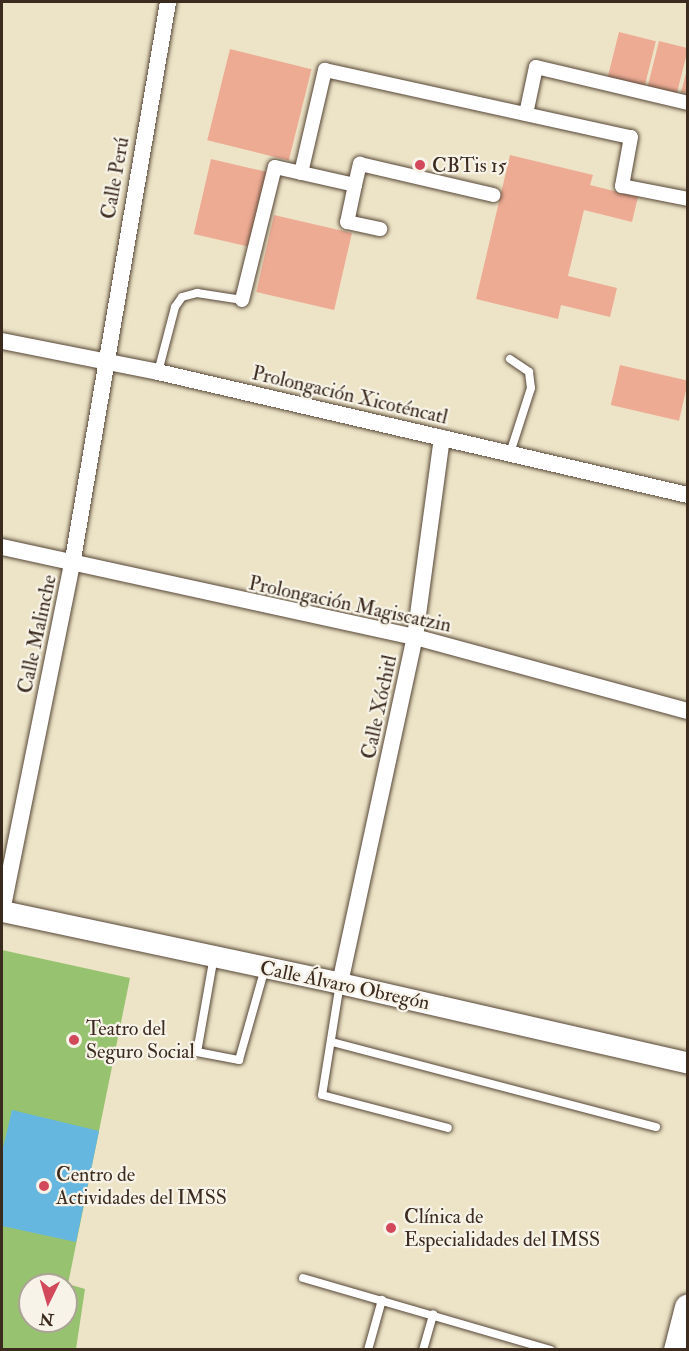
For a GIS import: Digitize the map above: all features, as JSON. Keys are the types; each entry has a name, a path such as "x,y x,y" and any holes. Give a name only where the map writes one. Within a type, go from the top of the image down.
{"main road":[{"path":"677,1350 687,1307"}],"street":[{"name":"Calle Perú","path":"104,363 168,2"},
{"path":"526,114 536,67 687,103"},
{"path":"301,173 325,70 631,137 622,186 687,199"},
{"path":"380,229 347,222 360,164 493,195"},
{"path":"242,300 275,167 355,184"},
{"name":"Prolongación Xicoténcatl","path":"2,341 158,372 687,495"},
{"name":"Calle Malinche","path":"2,911 72,566 104,363"},
{"name":"Calle Xóchitl","path":"340,983 415,638 442,438"},
{"name":"Prolongación Magiscatzin","path":"2,547 72,566 415,638 687,711"},
{"name":"Calle Álvaro Obregón","path":"2,911 340,983 687,1063"}],"lane":[{"path":"158,372 175,308 182,297 197,293 242,300"},
{"path":"510,359 529,372 531,388 510,453"},
{"path":"214,956 197,1052 239,1060 265,968"},
{"path":"340,983 322,1095 448,1128"},
{"path":"332,1042 656,1127"},
{"path":"303,1278 551,1350"},
{"path":"369,1350 381,1300"},
{"path":"423,1350 433,1314"}],"green space":[{"name":"Centro de Actividades del IMSS","path":"2,950 130,978 70,1273 18,1273 18,1333 78,1333 78,1287 85,1289 76,1349 2,1350"}],"water":[{"path":"12,1110 99,1131 76,1242 2,1226 2,1152"}],"building":[{"path":"619,32 656,41 644,90 607,81"},
{"path":"659,41 688,48 676,98 647,90"},
{"path":"230,49 312,69 289,161 207,140"},
{"path":"688,66 688,93 681,92"},
{"path":"510,155 593,175 590,185 638,197 632,222 584,210 568,276 617,288 610,317 561,305 558,319 476,299"},
{"path":"211,159 267,172 249,247 194,234"},
{"path":"274,215 352,233 334,310 256,292"},
{"path":"620,365 688,381 679,421 611,405"}],"place":[{"name":"CBTis 15","path":"420,165"},
{"name":"Teatro del Seguro Social","path":"74,1040"},
{"name":"Centro de Actividades del IMSS","path":"44,1186"},
{"name":"Clínica de Especialidades del IMSS","path":"391,1228"}]}
